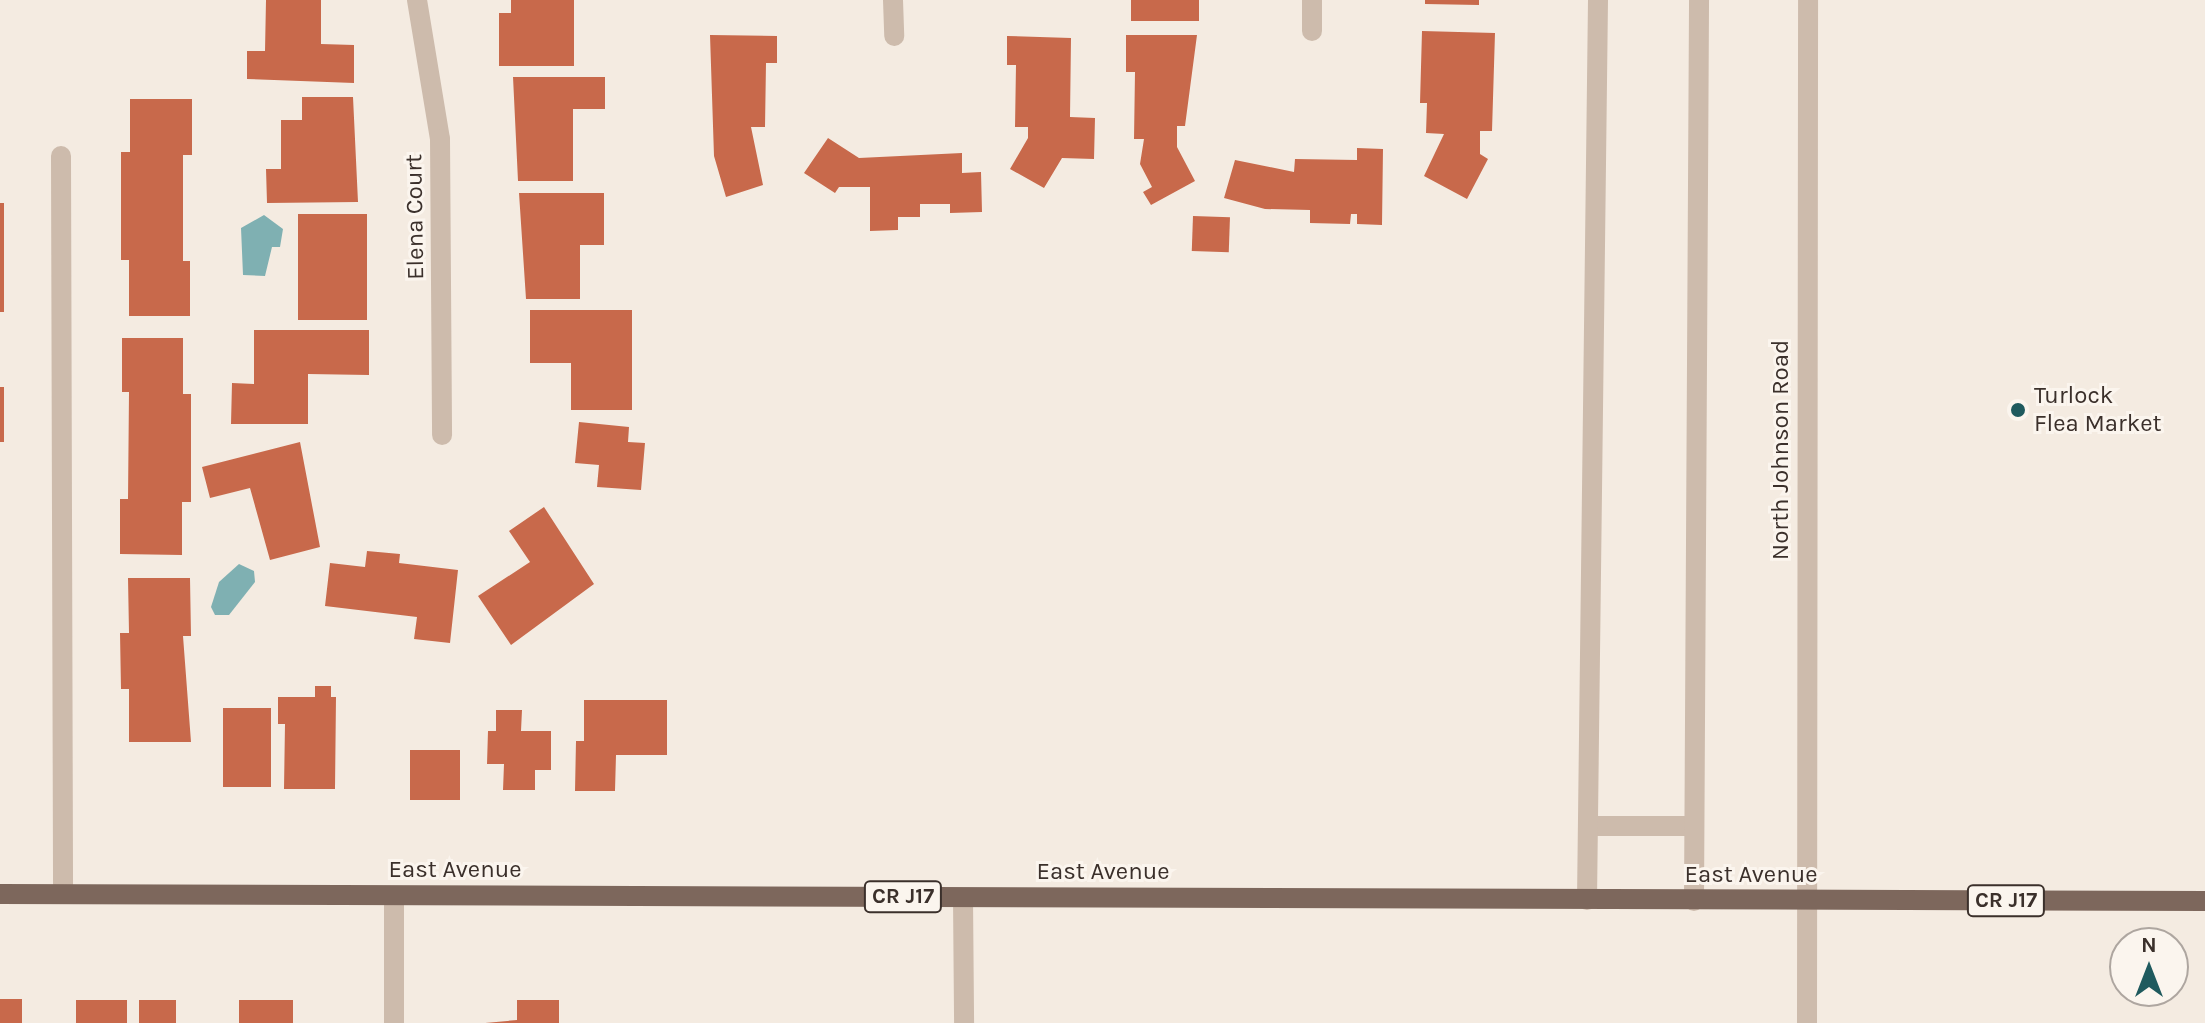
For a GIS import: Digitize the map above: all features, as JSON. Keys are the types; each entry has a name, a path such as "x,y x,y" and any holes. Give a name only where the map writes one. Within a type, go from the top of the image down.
{"main road":[{"name":"East Avenue","path":"0,894 2205,901"}],"street":[{"name":"Elena Court","path":"417,0 440,150 442,435"},
{"path":"893,0 894,36"},
{"path":"1312,0 1312,31"},
{"path":"1587,900 1598,0"},
{"path":"1694,901 1699,0"},
{"name":"North Johnson Road","path":"1807,1023 1808,0"},
{"path":"61,156 63,894"},
{"path":"1588,826 1694,826"},
{"path":"394,896 394,1023"},
{"path":"963,898 964,1023"}],"water":[{"path":"264,215 283,229 280,247 272,247 265,276 243,275 241,228"},
{"path":"239,564 254,571 255,582 229,615 215,615 211,607 219,582"}],"building":[{"path":"266,0 321,0 321,44 354,45 354,83 247,79 247,51 265,51"},
{"path":"511,0 574,0 574,66 499,66 499,13 511,13"},
{"path":"1131,0 1199,0 1199,21 1131,21"},
{"path":"1425,0 1479,0 1479,5 1425,4"},
{"path":"1422,31 1495,33 1492,131 1480,131 1480,154 1488,159 1467,199 1424,176 1444,134 1426,133 1427,103 1420,103"},
{"path":"710,35 777,36 777,63 766,63 765,127 751,127 763,185 726,197 714,156"},
{"path":"1126,35 1197,35 1185,126 1177,126 1177,147 1195,181 1151,205 1143,192 1152,187 1140,164 1144,139 1134,139 1135,72 1126,72"},
{"path":"1007,36 1071,38 1070,117 1095,118 1094,159 1062,158 1044,188 1010,169 1028,138 1028,127 1015,127 1016,65 1007,65"},
{"path":"513,77 605,77 605,109 573,109 573,181 518,181"},
{"path":"302,97 353,97 358,202 267,203 266,169 281,169 281,120 302,120"},
{"path":"130,99 192,99 192,155 183,155 183,261 190,261 190,316 129,316 129,260 121,260 121,152 130,152"},
{"path":"828,138 859,158 962,153 962,173 981,172 982,212 950,213 950,204 920,204 920,217 898,217 898,230 870,231 870,187 839,187 835,193 804,173"},
{"path":"1357,148 1383,149 1382,225 1357,224 1357,214 1351,214 1350,224 1310,223 1310,210 1265,209 1224,198 1235,160 1294,172 1295,159 1357,160"},
{"path":"519,193 604,193 604,245 580,245 580,299 526,299"},
{"path":"0,203 4,203 4,312 0,312"},
{"path":"298,214 367,214 367,320 298,320"},
{"path":"1193,216 1230,217 1229,252 1192,251"},
{"path":"530,310 632,310 632,410 571,410 571,363 530,363"},
{"path":"254,330 369,330 369,375 308,374 308,424 231,424 232,383 254,384"},
{"path":"122,338 183,338 183,394 191,394 191,502 182,502 182,555 120,554 120,499 128,499 129,392 122,392"},
{"path":"0,387 4,387 4,442 0,442"},
{"path":"579,422 629,427 628,442 645,443 641,490 597,487 599,465 575,463"},
{"path":"300,442 320,547 270,560 250,488 210,498 202,467"},
{"path":"544,507 594,584 511,645 478,596 530,562 509,531"},
{"path":"367,551 400,554 399,563 458,570 450,643 414,639 417,617 325,606 330,563 365,567"},
{"path":"128,578 190,578 191,636 183,636 191,742 129,742 129,689 121,689 120,633 129,633"},
{"path":"315,686 331,686 331,697 336,697 335,789 284,789 285,724 278,724 278,697 315,697"},
{"path":"584,700 667,700 667,755 616,755 615,791 575,791 576,741 584,741"},
{"path":"223,708 271,708 271,787 223,787"},
{"path":"496,710 522,710 521,731 551,731 551,770 535,770 535,790 503,790 504,764 487,764 488,731 496,731"},
{"path":"410,750 460,750 460,800 410,800"},
{"path":"0,999 22,999 22,1023 0,1023"},
{"path":"76,1000 127,1000 127,1023 76,1023"},
{"path":"139,1000 176,1000 176,1023 139,1023"},
{"path":"239,1000 293,1000 293,1023 239,1023"},
{"path":"517,1000 559,1000 559,1023 485,1023 517,1020"}],"place":[{"name":"Turlock Flea Market","path":"2018,410"}]}
